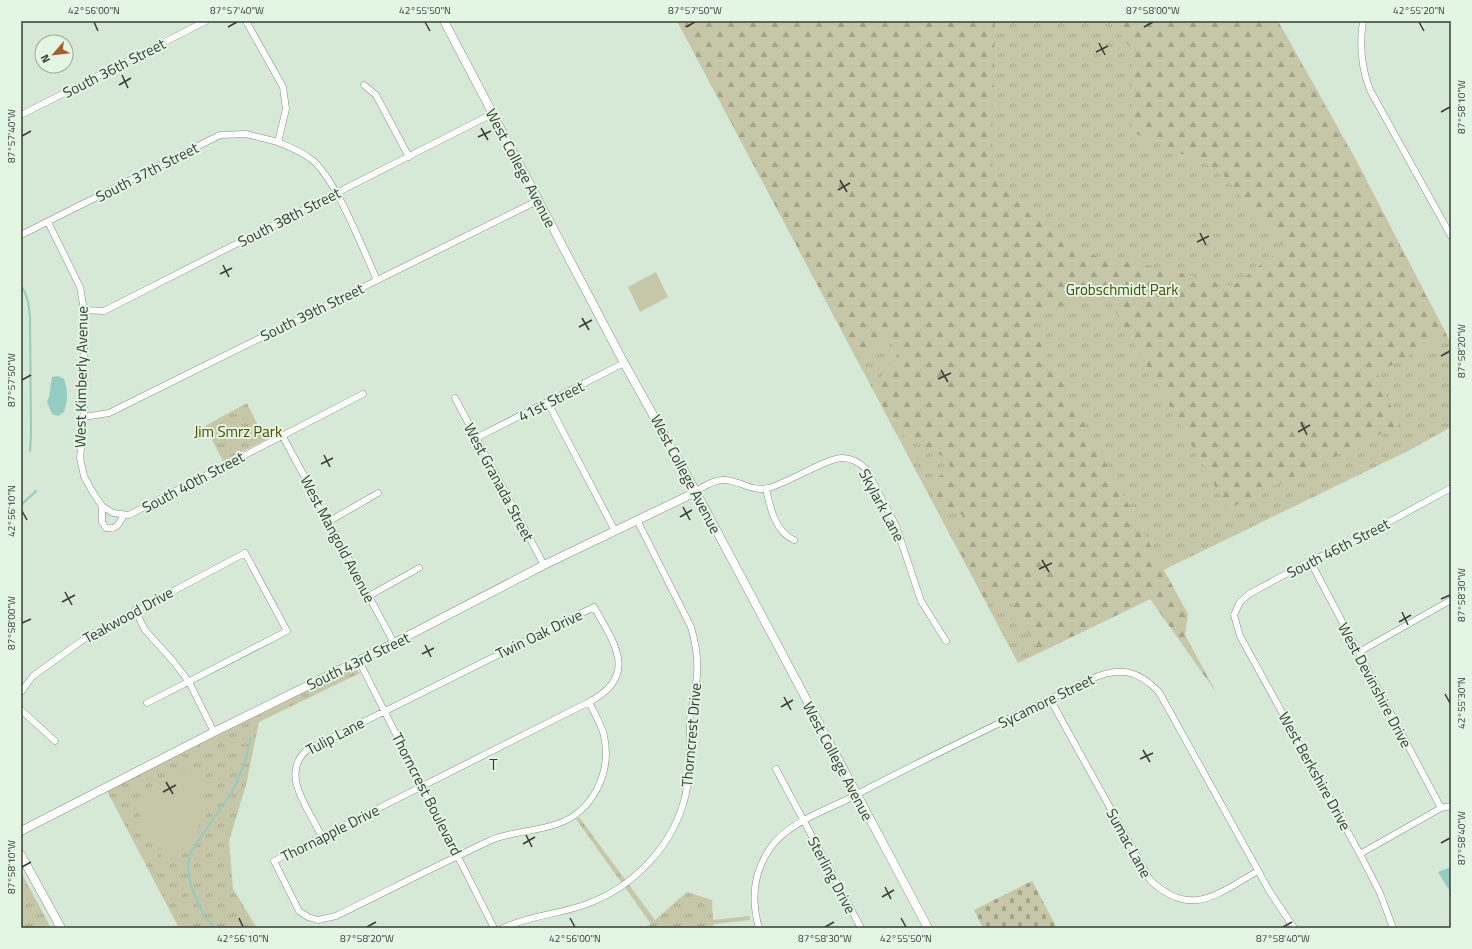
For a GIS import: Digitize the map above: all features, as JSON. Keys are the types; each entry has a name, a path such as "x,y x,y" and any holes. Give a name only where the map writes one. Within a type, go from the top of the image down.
{"street":[{"name":"South 36th Street","path":"21,115 206,21"},
{"path":"246,21 283,87 286,109 278,142 311,159 324,174 337,194 377,280"},
{"name":"West College Avenue","path":"444,21 624,363 696,492 928,928"},
{"path":"1363,21 1360,39 1361,57 1363,72 1370,90 1451,236"},
{"path":"364,85 376,95 409,157"},
{"name":"South 38th Street","path":"84,310 104,311 492,114"},
{"name":"South 37th Street","path":"21,235 220,135 246,134 278,142"},
{"name":"South 39th Street","path":"84,417 109,413 538,200"},
{"name":"West Kimberly Avenue","path":"48,222 80,288 84,310 84,417 80,458 84,476 102,506"},
{"name":"41st Street","path":"476,438 548,403 624,363"},
{"name":"South 40th Street","path":"102,506 102,522 106,528 113,529 118,526 126,515 363,394"},
{"name":"West Granada Street","path":"455,398 544,565"},
{"path":"548,403 615,531"},
{"name":"West Mangold Avenue","path":"282,435 394,643"},
{"name":"Skylark Lane","path":"696,492 719,480 730,480 752,488 766,489 790,481 832,460 841,458 860,463 866,470 896,526 920,601 946,641"},
{"name":"South 46th Street","path":"1234,616 1240,602 1249,594 1310,561 1343,547 1451,488"},
{"path":"766,489 770,507 776,521 788,538 794,540"},
{"name":"South 43rd Street","path":"21,831 214,732 359,661 544,565 696,492"},
{"path":"328,522 378,493"},
{"path":"102,506 113,513 126,515"},
{"name":"Thorncrest Drive","path":"503,928 531,917 563,911 587,904 608,895 626,883 657,855 676,824 686,793 691,757 690,721 697,682 696,642 691,627 637,520"},
{"name":"Teakwood Drive","path":"21,692 33,676 87,636 245,553 287,631 189,682"},
{"name":"West Devinshire Drive","path":"1310,561 1359,652 1387,709 1441,808"},
{"path":"368,596 419,568"},
{"path":"1359,652 1451,600"},
{"name":"Twin Oak Drive","path":"385,710 594,607 616,646 619,666 610,688 603,695 422,787"},
{"path":"135,610 145,630 173,661 189,682 214,732"},
{"name":"West Berkshire Drive","path":"1234,616 1240,636 1380,893 1393,928"},
{"name":"Thorncrest Boulevard","path":"359,661 494,928"},
{"name":"Sycamore Street","path":"759,928 754,913 756,879 760,867 776,841 804,822 856,795 1102,674 1113,672 1132,673 1140,676 1151,684 1166,704 1258,871 1294,928"},
{"path":"147,703 189,682"},
{"name":"Sumac Lane","path":"1050,699 1150,880 1161,891 1170,896 1184,900 1198,900 1215,895 1258,871"},
{"path":"458,856 498,838 559,824 571,817 594,797 601,780 606,747 604,734 589,702"},
{"path":"21,710 55,741"},
{"name":"Tulip Lane","path":"322,836 296,784 294,772 296,762 307,750 385,710"},
{"name":"Sterling Drive","path":"776,769 861,928"},
{"name":"Thornapple Drive","path":"422,787 274,861 299,910 308,917 318,920 336,916 458,856"},
{"path":"1360,854 1441,808 1451,806"},
{"path":"21,855 61,928"}],"green space":[{"name":"Grobschmidt Park","path":"677,21 1278,21 1354,156 1451,343 1451,427 1408,451 1151,576 1150,599 1018,663"},
{"name":"Grobschmidt Park","path":"677,21 995,21 994,75 989,165 1030,215 1091,255 1160,268 1233,286 1284,247 1219,170 1132,132 1132,50 1109,21 1278,21 1447,335 1377,373 1399,425 1228,509 1100,284 1029,323 1188,614 1185,635 1216,692 1150,599 1041,652 1037,649 1010,600 984,598 950,533 963,515 938,511 936,479 950,467 946,458 896,432 873,388 898,354 887,335 857,358"},
{"path":"656,272 668,297 640,312 628,287"},
{"name":"Jim Smrz Park","path":"247,403 265,440 223,461 205,426"},
{"path":"350,669 360,673 259,722 246,785 229,841 233,889 257,928 179,928 107,791"},
{"path":"196,768 203,787 205,805 200,824 188,840 163,859 136,807 139,796"},
{"path":"579,817 655,920 687,892 712,900 713,920 749,916 750,920 714,924 714,928 643,928 651,924 576,819"},
{"path":"21,872 51,928 21,928"},
{"path":"1032,881 1057,928 983,928 974,910"}],"water":[{"path":"58,376 64,379 67,396 64,412 58,416 52,414 47,402 52,377"},
{"path":"1451,867 1451,893 1438,872"}],"waterway":[{"path":"21,286 27,297 30,318 30,451"},
{"path":"21,505 36,491"},
{"path":"215,928 204,916 191,886 188,867 190,853 233,790 244,765 251,738"}],"district":[{"name":"T","path":"494,764"}]}
